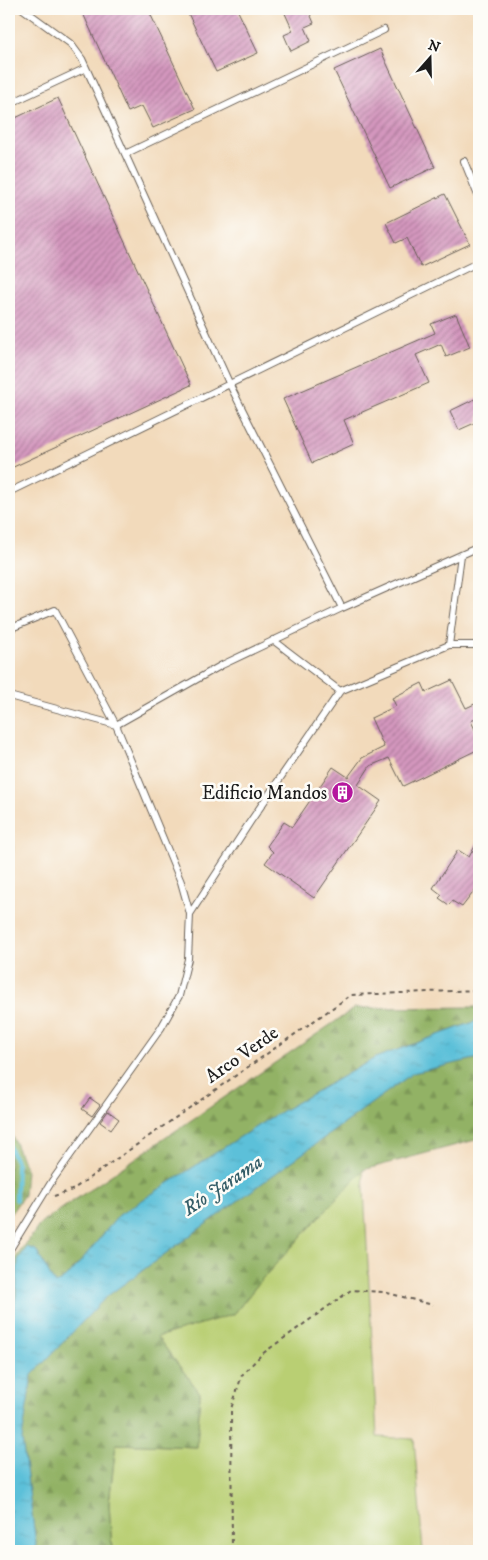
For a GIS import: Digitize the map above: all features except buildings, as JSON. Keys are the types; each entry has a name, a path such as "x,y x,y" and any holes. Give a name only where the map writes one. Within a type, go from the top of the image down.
{"lane":[{"path":"23,9 71,44 86,68 230,385 342,608"},
{"path":"125,154 384,30"},
{"path":"9,104 86,68"},
{"path":"464,161 479,198"},
{"path":"9,492 479,262"},
{"path":"9,696 116,725 222,665 342,608 479,547"},
{"path":"449,645 461,555"},
{"path":"9,629 55,610 116,725 181,882 190,914 188,960 179,996 161,1028 38,1202 9,1251"},
{"path":"273,640 340,691"},
{"path":"190,914 250,822 340,691 449,645 479,645"}],"path":[{"name":"Arco Verde","path":"38,1202 72,1190 351,995 479,990"},
{"path":"232,1551 231,1409 242,1375 262,1354 351,1290 384,1292 434,1305"}],"green space":[{"path":"9,766 13,849 9,888"},
{"path":"479,1007 479,1139 363,1170 262,1279 234,1314 157,1337 200,1393 197,1447 116,1444 109,1503 112,1551 9,1551 9,1267 41,1223 355,1008"},
{"path":"9,1128 26,1170 24,1195 9,1216"},
{"path":"363,1170 377,1437 414,1439 423,1551 112,1551 109,1503 116,1444 197,1447 200,1393 157,1337 234,1314 262,1279"}],"water":[{"name":"Río Jarama","path":"479,1020 479,1058 413,1073 106,1297 32,1375 22,1439 37,1551 9,1551 9,1331 16,1297 18,1260 27,1247 36,1250 55,1284 70,1274 119,1215 268,1119 375,1058"}],"waterway":[{"path":"9,1146 17,1164 16,1200"}],"place":[{"name":"Edificio Mandos","path":"343,793"}]}
